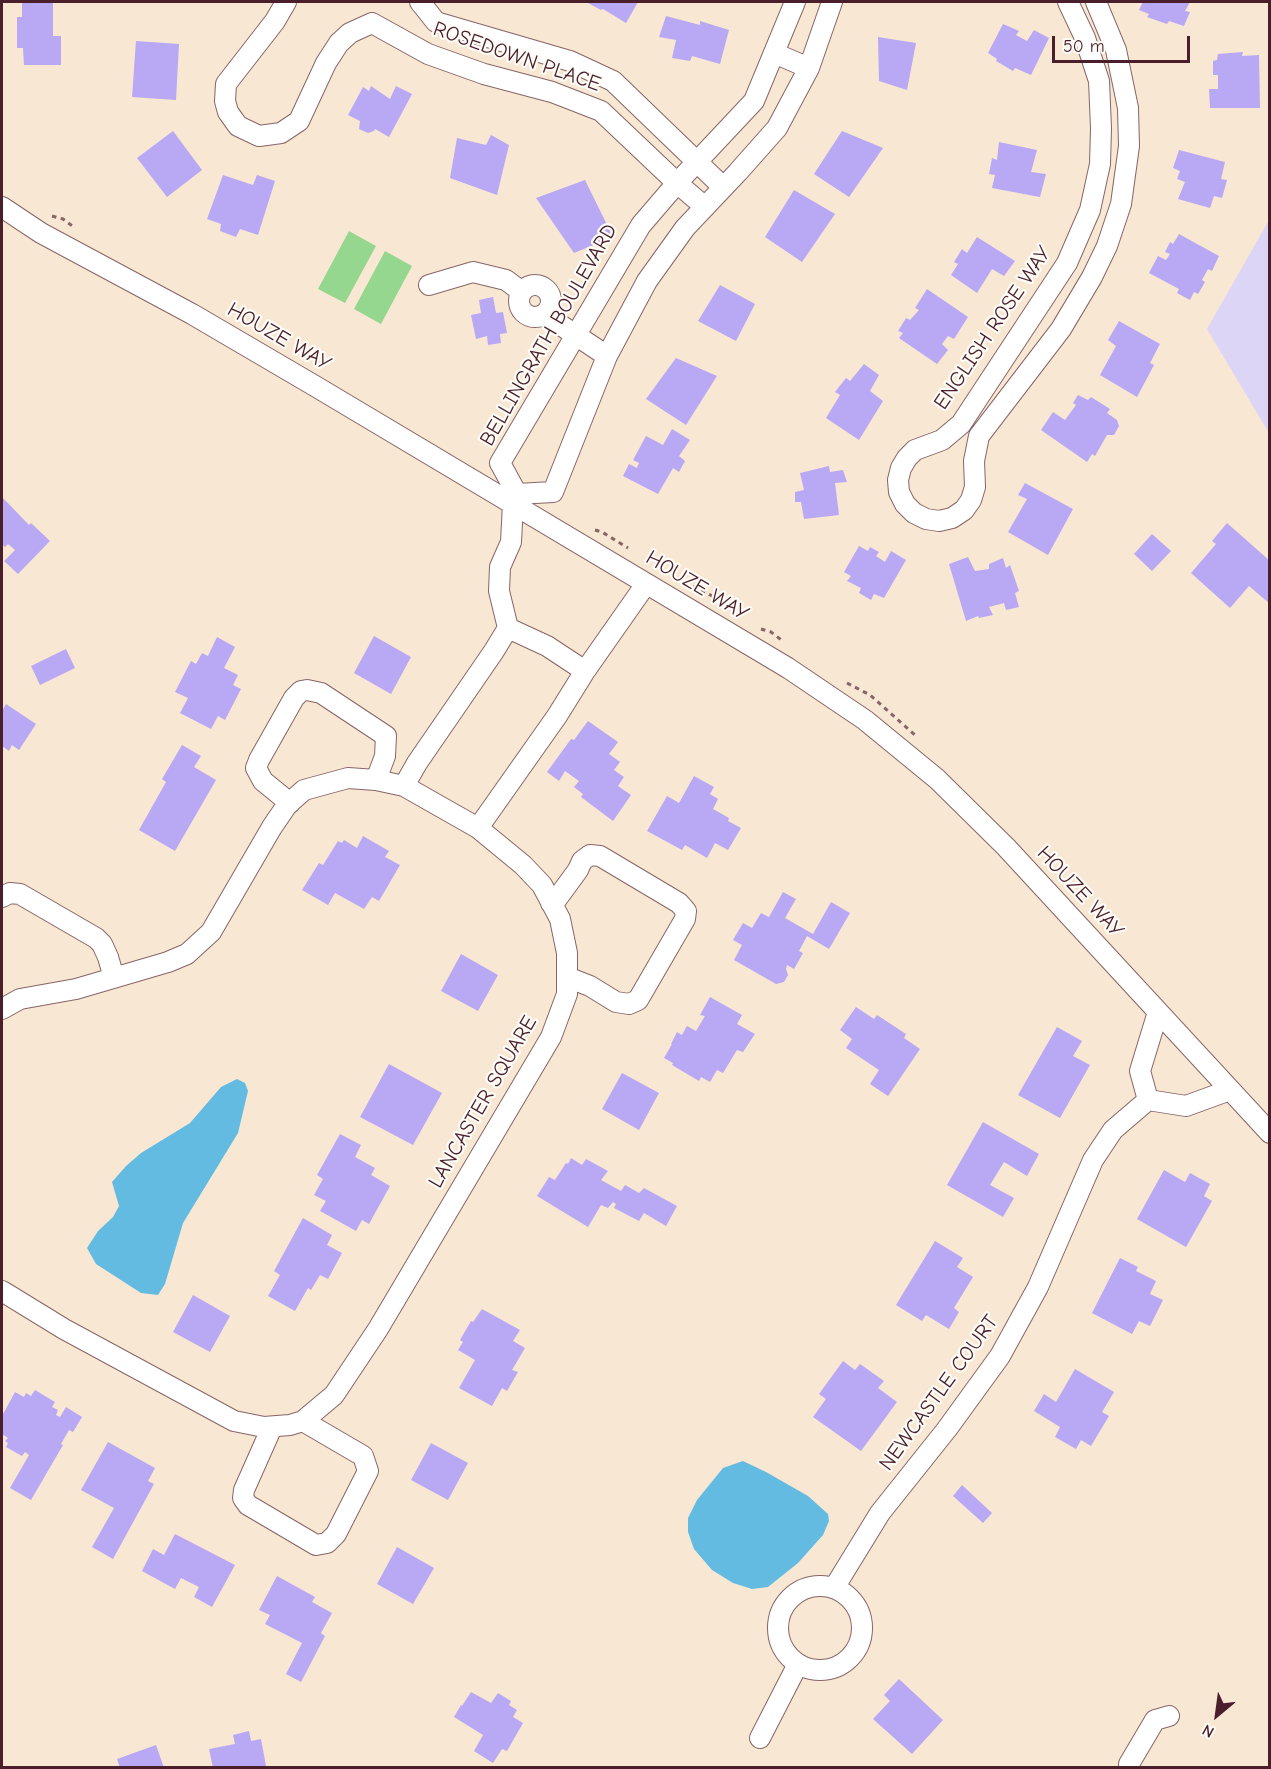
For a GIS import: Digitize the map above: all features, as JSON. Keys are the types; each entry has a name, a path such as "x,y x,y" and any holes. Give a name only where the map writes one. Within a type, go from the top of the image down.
{"street":[{"name":"ROSEDOWN PLACE","path":"286,2 275,21 226,84 225,101 228,112 238,126 259,136 281,133 299,121 326,63 339,43 350,33 372,23 428,54 483,74 552,92 601,111 705,207"},
{"name":"ROSEDOWN PLACE","path":"420,2 436,22 570,61 614,81 723,187"},
{"name":"BELLINGRATH BOULEVARD","path":"515,499 500,463 641,225 754,101 795,2"},
{"path":"404,786 508,628 499,591 500,567 510,542 515,499 553,492 607,356 647,281 685,228 777,128 809,68 832,2"},
{"name":"ENGLISH ROSE WAY","path":"1068,2 1085,38 1099,81 1100,164 1090,210 1067,263 961,424 942,440 915,450 901,468 898,480 899,492 905,504 914,513 926,519 939,521 952,518 964,510 971,500 975,487 974,461 979,436 1061,329 1092,277 1107,246 1121,204 1129,136 1128,108 1116,50 1096,2"},
{"path":"774,53 809,68"},
{"path":"552,92 560,58"},
{"name":"HOUZE WAY","path":"2,207 41,233 192,314 515,499 646,584 788,668 865,720 937,779 1006,848 1269,1133"},
{"path":"1067,263 1092,277"},
{"path":"429,285 473,272 506,280 522,292 519,298 522,310 532,316 544,314 607,356"},
{"path":"961,424 979,436"},
{"path":"478,828 646,584"},
{"path":"508,628 547,646 585,671"},
{"path":"290,803 263,781 256,768 288,708 301,691 321,693 386,736 385,756 376,780"},
{"name":"LANCASTER SQUARE","path":"2,1008 20,999 76,989 168,962 187,954 211,932 272,827 290,803 304,790 348,778 376,780 404,786 478,828 523,865 542,885 560,919 567,952 567,994 551,1037 378,1329 334,1395 303,1421"},
{"path":"551,903 556,900 582,861 590,855 600,856 679,903 686,910 686,919 638,1000 629,1004 616,1002 590,986 567,977"},
{"path":"2,897 10,893 20,894 96,938 102,944 108,957 114,978"},
{"path":"1158,1012 1140,1071 1149,1100 1186,1106 1230,1090"},
{"name":"NEWCASTLE COURT","path":"834,1588 880,1513 947,1429 1000,1356 1038,1287 1094,1160 1113,1130 1149,1100"},
{"path":"2,1291 64,1329 234,1421 264,1427 273,1426 290,1425 303,1421 363,1456 368,1471 336,1534 327,1543 316,1545 248,1505 243,1498 244,1490 273,1426"},
{"path":"820,1586 834,1588 846,1595 855,1606 861,1619 862,1633 858,1646 850,1658 838,1666 825,1670 811,1669 798,1664 787,1655 780,1643 777,1630 779,1616 785,1604 794,1594 807,1588 820,1586"},
{"path":"760,1738 798,1664"},
{"path":"1129,1764 1155,1720 1169,1716"}],"shaded area":[{"path":"1270,220 1269,433 1207,329"}],"green space":[{"path":"349,231 376,246 345,303 318,289"},
{"path":"385,251 412,266 381,324 354,309"}],"water":[{"path":"237,1079 245,1083 248,1091 238,1133 183,1223 165,1284 158,1295 141,1293 96,1264 87,1248 98,1231 113,1217 119,1206 112,1182 141,1153 190,1123 221,1087"},
{"path":"743,1461 808,1496 828,1514 829,1521 823,1535 798,1563 768,1587 752,1589 733,1583 712,1570 694,1549 688,1532 688,1518 697,1500 723,1468"}],"building":[{"path":"22,2 53,2 53,36 61,36 61,65 24,65 23,48 17,48 17,17 22,17"},
{"path":"586,2 638,2 626,23"},
{"path":"1143,2 1190,2 1185,11 1190,12 1184,26 1169,21 1167,24 1147,17 1149,14 1139,10"},
{"path":"666,16 700,25 700,21 729,30 720,64 692,56 690,61 672,58 676,40 659,37"},
{"path":"1003,24 1019,31 1016,35 1027,41 1034,30 1049,38 1031,75 1015,68 1013,71 996,61 997,59 988,53"},
{"path":"878,37 916,43 907,90 879,81"},
{"path":"136,41 179,44 176,100 132,97"},
{"path":"1243,52 1242,56 1259,55 1260,108 1210,108 1209,89 1218,89 1218,75 1213,75 1213,61 1217,60 1218,54"},
{"path":"371,86 390,99 396,86 412,94 389,137 375,129 368,133 359,129 360,121 348,115 363,87 369,91"},
{"path":"173,131 202,170 167,197 137,158"},
{"path":"842,131 883,148 849,197 814,174"},
{"path":"491,135 509,145 497,195 450,178 457,138 486,145"},
{"path":"999,142 1037,150 1031,172 1046,174 1040,197 992,188 995,175 989,174 992,158 997,160"},
{"path":"1179,150 1225,162 1221,179 1227,180 1222,198 1214,196 1210,208 1178,199 1185,182 1177,179 1180,171 1173,168"},
{"path":"223,175 253,185 257,175 275,181 258,235 240,229 236,237 220,231 221,224 207,219"},
{"path":"585,180 613,237 574,253 536,198"},
{"path":"794,190 835,214 802,262 765,237"},
{"path":"1179,234 1219,256 1212,271 1208,269 1202,280 1205,282 1198,294 1194,292 1190,300 1177,293 1179,289 1149,273 1158,256 1166,260 1170,254 1165,252 1170,242 1173,244"},
{"path":"977,237 1015,261 1004,276 992,269 977,293 951,275 958,264 954,262 962,249 967,253"},
{"path":"720,285 755,304 736,341 698,321"},
{"path":"927,289 968,317 954,339 948,336 942,344 948,350 937,364 899,338 903,333 898,331 906,318 910,320 919,310 915,308"},
{"path":"493,297 496,313 503,312 507,333 500,334 501,343 488,345 487,336 476,339 471,315 481,313 479,300"},
{"path":"1119,321 1160,344 1150,363 1154,365 1137,397 1100,375 1116,346 1108,340"},
{"path":"676,358 717,376 686,425 646,399"},
{"path":"864,364 879,375 870,391 883,401 859,440 826,418 840,395 835,392 846,378 850,381"},
{"path":"1078,395 1088,400 1091,397 1110,409 1107,413 1117,420 1119,426 1114,435 1107,435 1095,456 1092,454 1087,462 1041,430 1053,412 1065,420 1076,405 1073,403"},
{"path":"672,429 690,440 679,456 685,461 679,472 673,468 658,494 623,476 629,464 637,468 639,463 633,460 646,436 663,445"},
{"path":"829,466 830,472 843,470 847,482 835,483 839,515 804,519 801,502 795,502 795,492 804,490 800,473"},
{"path":"1025,483 1073,509 1048,555 1008,532 1027,499 1018,495"},
{"path":"2,497 29,525 31,523 50,541 18,574 4,561 15,550 8,544 5,547 2,544"},
{"path":"1227,523 1270,561 1270,604 1249,586 1230,608 1191,573 1216,544 1212,541"},
{"path":"1152,534 1171,551 1152,571 1134,554"},
{"path":"859,546 868,551 870,547 879,552 876,556 885,562 891,551 906,560 884,598 874,594 871,600 859,593 861,588 847,581 851,576 844,572"},
{"path":"968,557 975,571 989,569 989,564 1003,558 1006,568 1010,565 1019,591 1015,593 1019,607 1006,610 1004,603 989,607 993,615 979,618 978,616 966,621 949,564"},
{"path":"374,636 411,657 391,694 354,673"},
{"path":"217,637 235,647 224,668 238,675 233,685 241,689 225,720 218,716 211,729 180,713 188,698 175,692 191,661 196,664 202,653 208,656"},
{"path":"66,649 75,668 40,685 31,666"},
{"path":"6,704 36,724 19,750 12,745 9,751 2,746 2,711"},
{"path":"588,721 618,742 609,754 620,762 614,770 624,777 618,786 631,795 613,821 581,797 583,794 574,787 579,781 565,771 559,781 547,772 571,739 574,740"},
{"path":"182,745 201,756 194,767 216,780 175,851 139,830 166,782 162,779"},
{"path":"694,776 714,787 710,794 718,799 713,809 741,828 728,850 715,843 707,858 685,845 682,850 647,831 667,796 679,803"},
{"path":"363,836 389,851 385,857 400,865 379,901 372,897 364,909 335,893 328,905 302,890 319,863 323,865 338,841 342,843 344,840 357,848"},
{"path":"783,892 796,899 785,918 813,934 831,902 850,913 829,949 807,936 799,951 803,953 794,969 787,965 788,975 784,982 776,984 734,960 742,945 733,940 743,923 752,928 761,913 769,917"},
{"path":"461,954 498,975 478,1011 441,991"},
{"path":"710,997 742,1015 737,1024 755,1034 743,1052 737,1050 723,1073 717,1070 710,1082 701,1077 699,1081 664,1058 677,1032 682,1035 687,1026 696,1031 705,1016 700,1015"},
{"path":"856,1007 874,1019 877,1015 906,1034 904,1038 920,1049 888,1096 870,1084 879,1070 846,1048 852,1039 840,1030"},
{"path":"1057,1027 1082,1041 1073,1056 1090,1065 1060,1118 1018,1095"},
{"path":"389,1064 442,1093 413,1145 360,1117"},
{"path":"622,1073 659,1093 639,1130 602,1109"},
{"path":"983,1122 1039,1154 1027,1176 1004,1162 990,1185 1014,1198 1003,1217 947,1185"},
{"path":"340,1134 361,1145 355,1157 375,1168 371,1175 390,1186 369,1224 362,1220 356,1231 320,1211 326,1201 314,1195 323,1179 317,1175"},
{"path":"571,1158 582,1165 586,1159 608,1171 601,1180 621,1191 625,1185 639,1193 644,1188 677,1206 666,1226 644,1213 639,1221 614,1208 616,1204 613,1202 608,1208 601,1205 588,1227 537,1196 549,1177 555,1180"},
{"path":"1164,1170 1185,1182 1190,1173 1210,1184 1204,1196 1212,1201 1186,1247 1137,1219"},
{"path":"303,1218 332,1235 327,1245 342,1253 328,1279 320,1275 311,1290 308,1288 295,1311 268,1296 280,1275 274,1271"},
{"path":"935,1241 963,1258 957,1267 973,1277 954,1308 959,1312 949,1329 926,1315 922,1321 896,1305"},
{"path":"1120,1258 1138,1267 1136,1271 1156,1281 1150,1294 1163,1300 1150,1326 1139,1321 1132,1334 1092,1313"},
{"path":"193,1295 230,1316 210,1352 173,1332"},
{"path":"482,1309 520,1330 513,1341 525,1348 512,1370 518,1372 507,1391 502,1388 492,1406 459,1388 475,1360 458,1350 463,1342 460,1340 471,1321 473,1322"},
{"path":"843,1361 855,1370 860,1364 884,1381 878,1388 897,1402 861,1451 813,1417 826,1399 819,1394"},
{"path":"1075,1369 1114,1392 1102,1412 1109,1416 1091,1446 1081,1440 1076,1449 1055,1437 1060,1427 1034,1411 1044,1394 1056,1402"},
{"path":"35,1390 55,1402 52,1407 58,1410 56,1415 60,1417 66,1407 82,1417 73,1432 69,1430 61,1444 63,1445 31,1500 10,1488 29,1455 25,1452 22,1456 6,1447 8,1443 5,1441 8,1438 2,1434 2,1416 15,1392 24,1397 26,1393 31,1396"},
{"path":"108,1442 155,1468 148,1481 154,1484 113,1559 92,1547 114,1508 81,1490"},
{"path":"431,1443 468,1463 448,1500 411,1480"},
{"path":"962,1485 992,1513 983,1523 953,1496"},
{"path":"175,1534 235,1565 212,1607 194,1597 199,1587 181,1578 175,1589 142,1571 153,1549 164,1555"},
{"path":"397,1547 434,1568 413,1604 377,1584"},
{"path":"277,1576 315,1597 312,1602 332,1613 321,1633 325,1636 301,1682 286,1674 302,1643 265,1624 270,1615 259,1610"},
{"path":"899,1679 943,1720 912,1754 873,1719 890,1701 884,1695"},
{"path":"471,1692 491,1703 498,1693 511,1701 509,1705 517,1710 513,1717 523,1723 507,1751 502,1749 493,1763 474,1751 483,1735 454,1717"},
{"path":"249,1731 251,1741 261,1739 266,1766 213,1768 209,1749 235,1744 233,1735"},
{"path":"156,1745 164,1768 120,1768 117,1759"}]}
